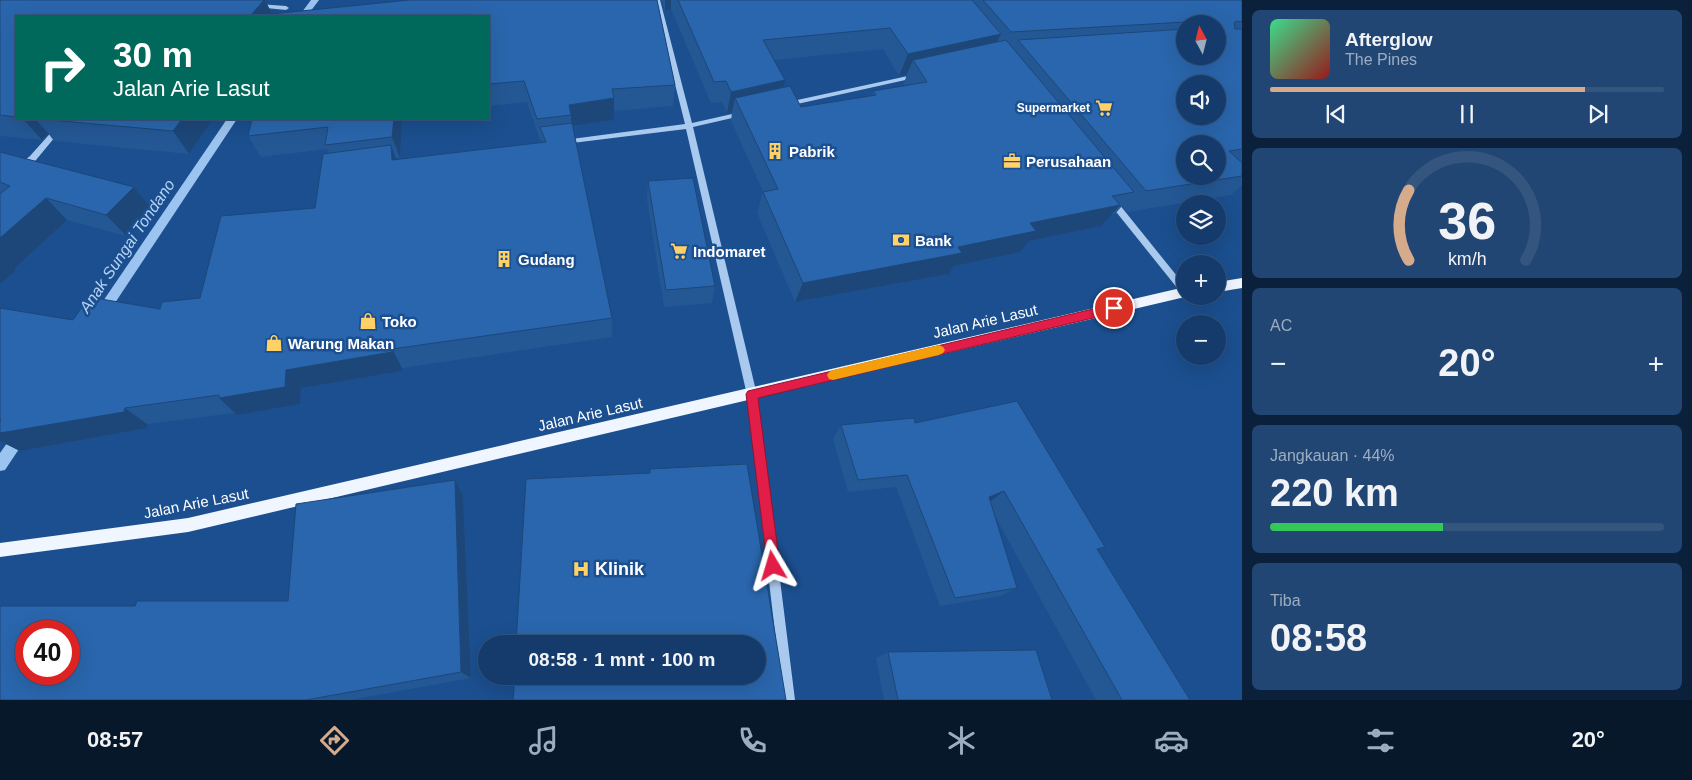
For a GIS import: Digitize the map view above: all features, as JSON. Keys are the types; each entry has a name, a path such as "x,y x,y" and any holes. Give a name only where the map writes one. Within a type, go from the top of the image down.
{"main road":[{"path":"1226,285 1242,282"},
{"name":"Jalan Arie Lasut","path":"0,550 188,525 1176,294"}],"street":[{"path":"657,0 689,126 752,394 789,700"},
{"path":"247,5 286,8"},
{"path":"776,107 921,75"},
{"path":"551,143 689,126 747,113"},
{"path":"13,174 33,158 66,120"},
{"path":"1104,191 1176,281"}],"building":[{"path":"0,0 264,0 251,15 15,15 15,117 0,115"},
{"path":"410,0 657,0 675,85 612,89 614,98 569,105 571,115 537,119 524,81 490,84 490,15 271,14"},
{"path":"678,0 972,0 1001,34 908,54 890,28 763,40 785,80 731,92 726,81 714,82"},
{"path":"983,0 1242,0 1242,22 1236,21 1234,23 1235,29 1242,29 1242,149 1229,151 1242,163 1242,176 1226,178 1226,135 1176,135 1176,185 1184,185 1146,191 1018,40 1176,30 1176,65 1226,65 1226,15 1176,15 1176,23 1011,32"},
{"path":"1006,40 1134,192 1112,196 1120,205 1030,223 1036,231 958,247 962,253 803,283 763,192 778,189 735,98 790,86 801,107 876,95 873,91 927,82 913,60"},
{"path":"50,120 181,120 173,131"},
{"path":"252,120 394,120 392,137 325,145 328,127 248,136"},
{"path":"572,123 612,318 392,349 392,352 286,370 285,387 219,398 219,395 125,408 124,412 0,433 0,308 73,320 89,297 160,309 162,302 200,298 221,216 315,208 323,154 391,145 392,160 546,142 540,127"},
{"path":"0,152 134,187 106,215 46,198 0,238 0,194 10,186 0,182"},
{"name":"Indomaret","path":"693,178 715,286 666,290 648,181"},
{"path":"1017,401 1105,547 1097,549 1190,700 1122,700 1004,491 989,497 1017,588 955,598 907,475 858,480 841,425 914,418 915,423"},
{"path":"747,464 786,700 513,700 514,685 766,685 766,635 517,635 526,479 650,473 650,469"},
{"path":"455,480 461,672 306,700 0,700 0,606 135,606 137,601 288,601 296,504"},
{"path":"1036,650 1052,700 898,700 888,652"}],"waterway":[{"name":"Anak Sungai Tondano","path":"304,15 315,0"},
{"name":"Anak Sungai Tondano","path":"101,314 231,120"},
{"name":"Anak Sungai Tondano","path":"0,465 22,433"}],"slow traffic":[{"path":"833,375 939,350"}],"place":[{"name":"Supermarket","path":"1104,108"},
{"name":"Pabrik","path":"775,151"},
{"name":"Perusahaan","path":"1012,161"},
{"name":"Bank","path":"901,240"},
{"name":"Indomaret","path":"679,251"},
{"name":"Gudang","path":"504,259"},
{"name":"Toko","path":"368,321"},
{"name":"Warung Makan","path":"274,343"},
{"name":"Klinik","path":"581,569"}],"route":[{"path":"773,566 752,394 1114,308"}]}
